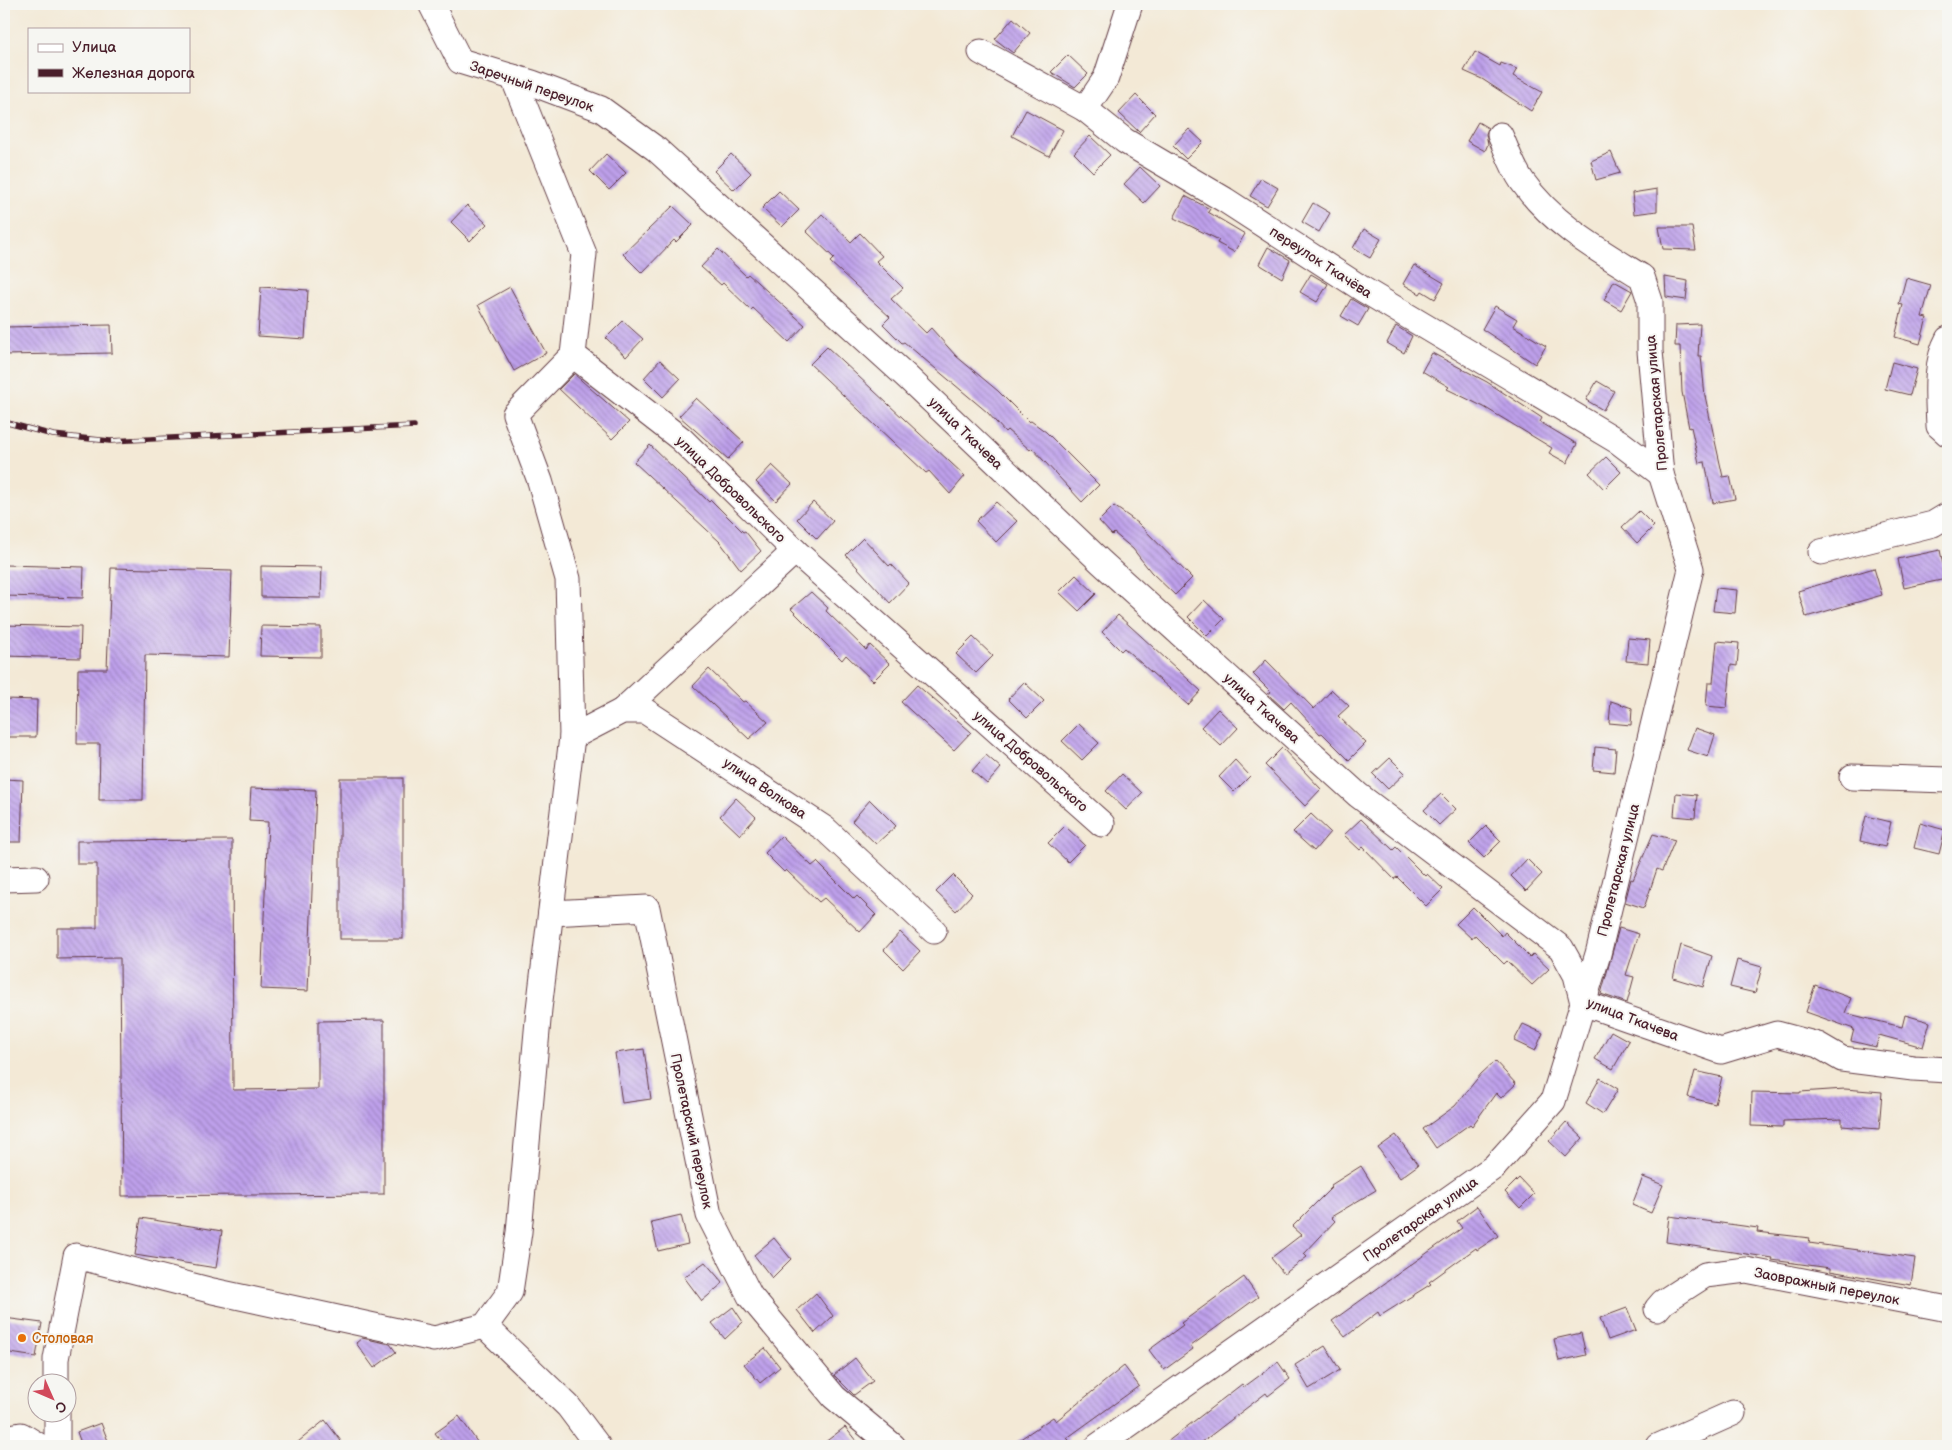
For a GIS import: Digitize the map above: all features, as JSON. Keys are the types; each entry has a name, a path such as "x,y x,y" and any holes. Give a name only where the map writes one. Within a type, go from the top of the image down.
{"street":[{"name":"Заречный переулок","path":"431,4 460,62 513,77 601,109 656,149"},
{"path":"1085,109 1106,78 1130,4"},
{"name":"переулок Ткачёва","path":"980,52 1085,109 1124,141 1225,200 1364,290 1619,442 1661,474"},
{"path":"56,1372 56,1359 76,1256 213,1291 434,1339 485,1326 510,1292 519,1232 530,1096 572,737 568,579 540,481 515,414 573,355 584,254 513,77"},
{"name":"Пролетарская улица","path":"1098,1446 1494,1167 1553,1101 1598,954 1691,569 1661,474 1650,351 1650,301 1642,277 1591,246 1546,212 1521,180 1500,135"},
{"name":"улица Ткачева","path":"656,149 906,376 1101,562 1358,795 1561,948 1576,975 1583,1003 1721,1051 1777,1034 1818,1046 1842,1059 1913,1068 1948,1070"},
{"path":"1948,340 1944,347 1937,391 1940,426 1948,434"},
{"name":"улица Добровольского","path":"573,355 681,440 795,551 1102,824"},
{"path":"1821,552 1933,524 1948,515"},
{"path":"572,737 622,710 795,551"},
{"name":"улица Волкова","path":"622,710 645,710 825,829 934,931"},
{"path":"1852,778 1948,780"},
{"path":"4,879 36,878"},
{"name":"Пролетарский переулок","path":"551,913 647,908 709,1215 750,1296 834,1397 893,1446"},
{"name":"Заовражный переулок","path":"1657,1309 1663,1302 1705,1275 1746,1270 1948,1309"},
{"path":"485,1326 568,1406 598,1446"},
{"path":"1659,1446 1733,1412"},
{"path":"57,1422 57,1446"},
{"path":"4,1438 21,1435 39,1446"}],"building":[{"path":"1013,18 1030,33 1013,53 995,39"},
{"path":"1475,52 1500,66 1501,63 1517,69 1513,76 1542,92 1531,111 1482,79 1464,71"},
{"path":"1068,55 1088,74 1075,87 1051,72"},
{"path":"1136,95 1155,114 1139,132 1119,113"},
{"path":"1026,110 1063,130 1049,156 1012,136"},
{"path":"1478,122 1488,128 1486,134 1488,144 1485,151 1467,141"},
{"path":"1189,129 1203,142 1186,159 1173,146"},
{"path":"1090,136 1110,155 1093,172 1074,153"},
{"path":"1611,152 1620,173 1596,180 1591,161"},
{"path":"606,154 626,173 609,190 590,171"},
{"path":"731,154 751,173 734,190 714,171"},
{"path":"1140,167 1160,186 1144,203 1124,184"},
{"path":"1261,178 1278,188 1267,206 1250,196"},
{"path":"1657,189 1657,211 1634,214 1632,193"},
{"path":"779,191 799,210 782,227 762,208"},
{"path":"1185,196 1210,209 1208,212 1245,234 1234,252 1217,243 1219,240 1174,218"},
{"path":"1313,203 1330,213 1319,232 1302,222"},
{"path":"467,205 487,224 470,241 451,222"},
{"path":"673,206 693,225 676,242 674,240 642,273 623,254"},
{"path":"822,214 851,242 860,233 882,256 876,261 903,288 891,299 926,333 931,328 956,356 998,391 1029,422 1031,421 1046,432 1099,485 1082,502 1032,448 1030,450 1007,430 1005,432 987,412 904,342 902,343 883,324 890,317 830,262 834,258 806,231"},
{"path":"1659,227 1692,227 1696,250 1663,249"},
{"path":"1364,229 1381,239 1370,258 1353,248"},
{"path":"1268,247 1290,260 1282,278 1259,264"},
{"path":"718,249 746,276 748,274 805,325 789,342 753,308 751,310 723,283 721,285 701,267"},
{"path":"1414,265 1444,283 1435,299 1422,291 1420,294 1403,284"},
{"path":"1311,274 1328,284 1317,302 1300,292"},
{"path":"1665,277 1688,281 1686,300 1666,297"},
{"path":"1906,278 1931,285 1922,317 1927,318 1920,344 1895,337 1903,305 1899,304"},
{"path":"1614,281 1632,291 1621,310 1604,300"},
{"path":"261,287 308,290 305,339 258,336"},
{"path":"510,287 546,353 514,371 478,305"},
{"path":"1351,299 1368,309 1358,326 1341,316"},
{"path":"1495,306 1517,319 1513,326 1546,346 1535,364 1482,329"},
{"path":"623,321 643,339 626,357 606,338"},
{"path":"1700,324 1698,356 1701,356 1705,396 1723,477 1730,476 1735,499 1713,503 1705,462 1699,463 1691,427 1689,428 1682,392 1680,346 1675,346 1676,325"},
{"path":"111,325 112,353 4,355 4,327"},
{"path":"1396,326 1412,336 1404,353 1387,343"},
{"path":"827,347 965,476 950,494 929,471 926,473 810,364"},
{"path":"1432,353 1487,382 1542,418 1540,422 1577,444 1567,463 1549,453 1552,448 1484,407 1447,389 1449,387 1422,371"},
{"path":"660,360 680,379 663,397 644,378"},
{"path":"1892,362 1917,369 1910,395 1885,389"},
{"path":"574,374 629,422 612,439 559,389"},
{"path":"1597,381 1614,391 1603,410 1586,400"},
{"path":"696,398 744,442 728,459 679,416"},
{"path":"650,445 709,502 711,500 743,532 745,531 761,551 741,570 720,542 634,462"},
{"path":"1606,457 1621,472 1604,489 1589,473"},
{"path":"772,465 792,484 776,501 756,482"},
{"path":"813,502 833,521 817,539 797,519"},
{"path":"996,502 1017,521 996,542 976,521"},
{"path":"1114,506 1138,523 1192,578 1175,595 1151,572 1133,549 1114,533 1112,535 1099,521"},
{"path":"1639,511 1654,526 1637,543 1622,527"},
{"path":"863,538 889,566 891,564 909,583 890,603 846,555"},
{"path":"1940,550 1946,579 1904,588 1898,559"},
{"path":"4,565 84,567 83,598 4,596"},
{"path":"261,566 322,567 321,598 261,597"},
{"path":"111,568 232,571 229,657 145,655 143,800 99,800 100,744 77,744 78,669 107,669"},
{"path":"1874,568 1882,595 1806,617 1798,591"},
{"path":"1076,575 1096,594 1079,611 1059,592"},
{"path":"1716,588 1737,590 1735,613 1713,611"},
{"path":"811,592 828,608 826,611 866,650 870,645 890,664 873,681 846,655 842,660 791,609"},
{"path":"1204,600 1224,619 1207,636 1188,617"},
{"path":"1118,615 1201,691 1188,705 1124,648 1121,651 1102,632"},
{"path":"4,625 81,627 80,658 4,656"},
{"path":"261,626 321,627 321,657 260,656"},
{"path":"973,637 993,656 976,673 956,654"},
{"path":"1628,638 1650,640 1648,663 1626,661"},
{"path":"1717,641 1739,643 1737,666 1731,665 1727,708 1706,706 1708,683 1713,683"},
{"path":"1266,660 1314,709 1332,690 1349,706 1338,716 1366,743 1349,760 1322,733 1320,734 1291,702 1284,709 1268,694 1271,692 1253,674"},
{"path":"709,669 743,702 745,701 768,722 749,739 693,686"},
{"path":"1024,682 1044,701 1027,718 1008,699"},
{"path":"917,685 971,732 954,750 901,702"},
{"path":"5,699 37,700 36,737 4,737"},
{"path":"1611,701 1632,708 1631,725 1609,723"},
{"path":"1218,709 1238,728 1221,746 1201,727"},
{"path":"1079,724 1099,743 1082,760 1062,741"},
{"path":"1695,728 1715,735 1708,757 1687,750"},
{"path":"1595,747 1616,749 1614,772 1593,770"},
{"path":"1282,748 1321,789 1305,806 1265,765"},
{"path":"986,755 1001,768 987,784 972,771"},
{"path":"1390,758 1405,773 1388,789 1373,774"},
{"path":"1235,760 1250,776 1234,792 1219,777"},
{"path":"1122,774 1142,793 1126,810 1106,791"},
{"path":"340,778 403,778 403,939 340,939"},
{"path":"4,779 23,780 21,842 4,842"},
{"path":"251,788 316,790 308,991 261,989 268,822 249,821"},
{"path":"1676,793 1697,795 1695,818 1674,816"},
{"path":"1441,794 1456,809 1439,825 1424,810"},
{"path":"736,798 756,817 740,835 720,816"},
{"path":"870,800 896,826 876,844 852,821"},
{"path":"1311,814 1330,832 1314,851 1293,832"},
{"path":"1866,816 1891,822 1885,847 1860,841"},
{"path":"1361,819 1393,850 1396,847 1425,876 1427,874 1443,889 1426,906 1397,877 1394,879 1363,847 1360,850 1344,835"},
{"path":"1920,823 1945,830 1939,854 1914,848"},
{"path":"1065,826 1085,845 1068,862 1048,843"},
{"path":"1486,826 1501,841 1484,858 1469,843"},
{"path":"1653,834 1675,840 1662,871 1657,869 1644,908 1625,902 1631,879 1633,880"},
{"path":"781,836 812,866 817,862 854,899 857,896 876,915 860,932 824,898 819,902 786,870 784,872 765,853"},
{"path":"232,840 233,1090 318,1089 318,1021 384,1020 384,1194 122,1196 120,958 57,959 57,928 97,928 97,864 77,864 77,841"},
{"path":"1527,859 1542,874 1526,891 1511,876"},
{"path":"953,875 972,894 956,911 936,892"},
{"path":"1473,907 1502,936 1505,932 1530,957 1533,954 1549,969 1532,985 1507,961 1504,964 1475,935 1472,939 1456,924"},
{"path":"1619,928 1639,934 1626,975 1634,977 1627,1003 1601,994"},
{"path":"900,932 920,951 903,969 884,950"},
{"path":"1681,945 1712,956 1703,987 1673,978"},
{"path":"1737,960 1762,967 1755,993 1730,987"},
{"path":"1815,985 1851,998 1845,1013 1902,1027 1905,1015 1930,1022 1923,1047 1879,1035 1876,1047 1851,1041 1854,1029 1806,1012"},
{"path":"1523,1024 1543,1033 1535,1051 1514,1041"},
{"path":"1611,1031 1629,1041 1613,1069 1595,1059"},
{"path":"644,1049 651,1099 622,1103 615,1053"},
{"path":"1495,1061 1516,1084 1501,1098 1496,1093 1472,1126 1470,1124 1436,1148 1423,1129 1455,1106 1481,1074"},
{"path":"1695,1071 1722,1077 1715,1104 1688,1097"},
{"path":"1600,1078 1618,1089 1603,1114 1586,1103"},
{"path":"1845,1089 1882,1092 1879,1129 1842,1126 1842,1119 1783,1121 1783,1127 1751,1126 1752,1092 1800,1093"},
{"path":"1566,1122 1583,1138 1566,1157 1549,1141"},
{"path":"1396,1135 1418,1165 1400,1178 1378,1148"},
{"path":"1361,1166 1376,1190 1331,1217 1335,1221 1304,1254 1307,1257 1284,1274 1271,1258 1301,1235 1292,1227 1332,1187 1331,1185"},
{"path":"1643,1177 1663,1185 1651,1213 1632,1205"},
{"path":"1519,1178 1534,1194 1520,1208 1505,1192"},
{"path":"1477,1206 1498,1236 1477,1250 1476,1248 1429,1282 1431,1284 1380,1316 1378,1312 1345,1337 1332,1321 1462,1228 1457,1221"},
{"path":"681,1215 688,1244 658,1251 651,1222"},
{"path":"1669,1216 1758,1228 1757,1232 1810,1238 1809,1243 1915,1258 1911,1285 1830,1271 1830,1268 1666,1242"},
{"path":"141,1218 222,1231 216,1268 135,1255"},
{"path":"774,1238 791,1259 772,1278 754,1255"},
{"path":"705,1262 723,1283 702,1301 684,1277"},
{"path":"1244,1277 1258,1297 1191,1346 1193,1349 1164,1370 1149,1350 1183,1325 1181,1323"},
{"path":"816,1293 833,1316 815,1333 797,1310"},
{"path":"733,1307 743,1322 725,1339 712,1323"},
{"path":"1627,1308 1636,1330 1608,1340 1600,1318"},
{"name":"Столовая","path":"4,1318 42,1323 36,1357 4,1352"},
{"path":"1581,1333 1586,1355 1559,1361 1554,1339"},
{"path":"362,1338 390,1344 396,1352 374,1368 356,1343"},
{"path":"1325,1346 1340,1370 1309,1389 1295,1365"},
{"path":"765,1348 780,1367 760,1383 744,1364"},
{"path":"855,1358 873,1381 854,1395 834,1375"},
{"path":"1278,1362 1290,1379 1268,1396 1266,1393 1197,1446 1162,1446 1242,1384 1244,1387"},
{"path":"1124,1366 1139,1386 1067,1438 1069,1440 1060,1446 1010,1446 1053,1417 1056,1421"},
{"path":"459,1416 480,1446 445,1446 435,1433"},
{"path":"325,1420 341,1441 334,1446 293,1446"},
{"path":"101,1423 110,1446 82,1446 77,1432"},
{"path":"845,1427 860,1446 820,1446"}],"railway":[{"path":"4,422 53,435 110,441 414,426"}],"place":[{"name":"Столовая","path":"22,1338"}]}
